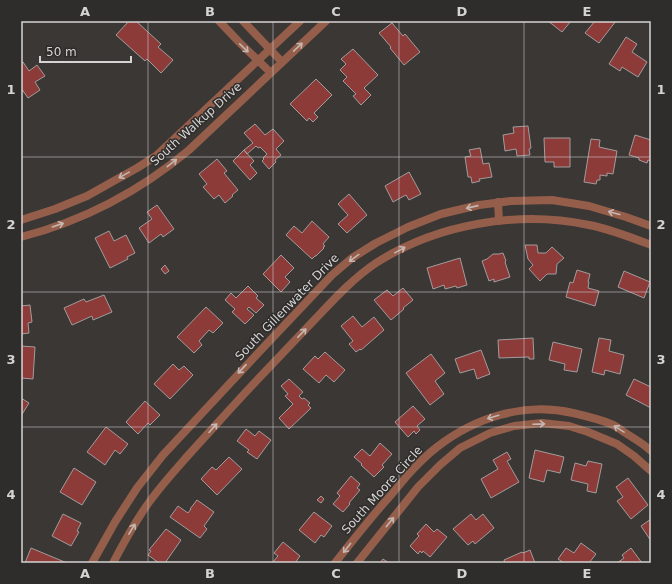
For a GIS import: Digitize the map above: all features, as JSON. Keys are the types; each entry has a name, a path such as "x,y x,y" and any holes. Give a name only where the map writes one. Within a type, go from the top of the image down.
{"street":[{"path":"219,21 271,73"},
{"path":"243,21 282,62"},
{"name":"South Walkup Drive","path":"21,220 55,209 87,196 156,156 300,21"},
{"name":"South Walkup Drive","path":"21,237 62,224 94,211 125,195 172,164 326,21"},
{"name":"South Gillenwater Drive","path":"92,563 115,522 137,488 163,455 332,275 352,258 376,243 408,227 441,214 479,205 511,201 552,200 588,206 651,226"},
{"path":"498,202 499,221"},
{"path":"113,563 126,538 150,501 173,473 237,400 347,286 375,263 407,246 463,226 521,219 563,221 588,225 617,232 651,245"},
{"name":"South Moore Circle","path":"335,563 368,521 414,468 436,448 458,432 485,419 511,412 562,410 613,424 644,444 651,451"},
{"name":"South Moore Circle","path":"357,563 418,487 440,464 460,448 490,433 514,426 542,423 569,426 617,444 651,471"}],"building":[{"path":"129,21 136,21 161,44 158,47 173,60 161,73 147,59 145,61 116,35"},
{"path":"548,21 571,21 562,32"},
{"path":"595,21 616,21 599,43 585,33"},
{"path":"392,23 403,36 405,34 420,52 404,65 379,33"},
{"path":"626,37 637,44 632,52 647,62 638,77 622,67 620,71 609,64"},
{"path":"353,49 378,75 364,88 371,95 361,105 353,96 356,94 343,81 347,77 340,70 346,64 341,59"},
{"path":"23,62 29,71 37,65 45,76 35,82 40,90 28,98 21,88 21,63"},
{"path":"316,79 332,95 314,113 318,117 313,122 309,118 307,121 290,104"},
{"path":"255,124 265,135 273,129 284,141 276,149 281,155 275,160 276,162 269,169 262,161 267,154 260,147 258,148 256,146 247,154 244,150 253,143 244,133"},
{"path":"528,126 531,148 529,149 530,155 517,156 516,149 505,151 503,135 514,133 513,127"},
{"path":"635,135 651,140 651,161 648,160 647,163 639,160 639,158 629,155"},
{"path":"544,138 570,138 570,167 554,167 554,162 545,162"},
{"path":"591,139 600,140 599,147 617,151 613,174 607,173 607,176 600,175 600,180 597,180 596,184 584,182"},
{"path":"480,148 483,164 489,163 492,177 479,179 480,181 472,183 471,177 468,177 465,157 471,156 469,150"},
{"path":"244,150 254,161 250,165 257,173 250,180 233,161"},
{"path":"217,159 227,171 224,173 238,190 225,203 219,195 214,199 203,187 207,184 199,174"},
{"path":"409,172 421,194 409,200 406,195 393,202 385,186"},
{"path":"349,194 367,215 347,233 338,224 348,215 338,204"},
{"path":"157,205 174,229 163,237 161,234 149,243 139,228 152,219 147,212"},
{"path":"312,221 329,237 323,244 325,246 323,247 324,248 312,259 286,235 294,226 302,233"},
{"path":"109,231 114,241 126,235 135,253 127,257 128,259 110,268 95,238"},
{"path":"525,245 537,245 538,253 546,253 552,247 564,258 557,264 556,274 547,274 540,281 529,269 533,265 528,259"},
{"path":"503,253 510,277 494,282 494,279 489,281 482,261 493,254"},
{"path":"281,255 294,268 285,277 290,282 281,292 263,274"},
{"path":"460,258 467,285 445,289 444,285 433,289 427,268"},
{"path":"165,265 169,271 165,274 161,269"},
{"path":"577,270 590,274 588,288 599,291 595,306 566,297 570,282 573,283"},
{"path":"624,271 650,282 644,298 618,287"},
{"path":"248,286 258,296 256,298 264,305 256,313 249,307 247,309 254,315 245,324 232,312 235,309 225,300 231,293 236,298"},
{"path":"403,288 413,300 391,320 374,300 387,290 393,296"},
{"path":"104,295 112,312 93,320 92,316 72,325 64,308 84,299 86,302"},
{"path":"30,305 32,322 28,323 29,333 21,334 21,306"},
{"path":"206,307 223,323 213,333 209,330 199,341 202,345 194,353 177,337"},
{"path":"353,316 362,327 374,317 384,330 361,350 360,349 356,352 349,344 353,341 341,326"},
{"path":"533,338 534,359 529,359 529,357 499,358 498,340"},
{"path":"599,338 611,340 609,351 624,355 620,374 605,370 604,375 592,372"},
{"path":"553,342 582,349 577,372 564,370 565,364 549,360"},
{"path":"21,346 35,347 33,379 21,378"},
{"path":"481,350 490,374 477,379 474,369 460,373 455,359"},
{"path":"325,352 345,370 334,382 326,375 319,383 303,369 315,356 318,359"},
{"path":"431,354 445,373 435,381 444,394 430,405 406,373"},
{"path":"173,364 179,370 184,366 193,375 170,399 154,384"},
{"path":"289,379 303,392 299,396 310,403 308,405 311,408 289,429 279,418 293,404 285,396 288,394 281,386"},
{"path":"634,379 651,387 651,408 626,395"},
{"path":"21,398 29,403 21,416"},
{"path":"145,401 160,415 150,425 148,423 138,434 126,422"},
{"path":"413,406 425,419 417,426 420,430 416,434 414,431 408,437 395,422"},
{"path":"106,427 128,444 120,454 115,450 105,465 87,452"},
{"path":"246,429 255,436 259,431 271,440 257,459 247,452 249,450 237,441"},
{"path":"380,443 392,454 382,465 384,467 374,477 354,457 362,449 370,456"},
{"path":"535,450 564,457 560,473 547,470 544,482 529,478"},
{"path":"507,452 511,459 507,461 519,482 491,498 481,479 498,469 493,460"},
{"path":"229,457 242,469 217,495 201,479 212,467 216,470"},
{"path":"588,461 602,464 596,493 587,491 588,484 571,480 575,463 586,466"},
{"path":"74,468 96,482 82,505 60,492"},
{"path":"351,476 360,484 357,488 360,490 343,512 333,504 340,496 337,493"},
{"path":"628,478 648,505 631,519 617,501 623,497 616,487"},
{"path":"321,496 324,499 321,503 317,500"},
{"path":"197,500 214,512 204,526 207,529 200,538 170,517 178,506 188,513"},
{"path":"314,512 332,526 324,537 321,535 315,543 299,530"},
{"path":"63,514 81,523 77,531 79,532 71,546 52,536"},
{"path":"471,514 476,520 483,514 494,528 475,544 473,541 468,545 453,529"},
{"path":"651,519 651,541 641,526"},
{"path":"426,524 434,532 437,529 447,537 430,557 423,551 422,553 420,551 418,554 410,546 419,536 417,534"},
{"path":"166,529 181,540 165,563 159,563 148,555 151,551 149,550"},
{"path":"283,542 300,556 295,563 272,563 278,556 274,553"},
{"path":"581,543 596,554 589,563 564,563 558,559 566,548 574,553"},
{"path":"31,548 67,563 25,563"},
{"path":"631,548 642,563 617,563 624,558 622,555"},
{"path":"530,550 535,563 505,563 504,560"},
{"path":"383,559 389,563 380,563"}]}
